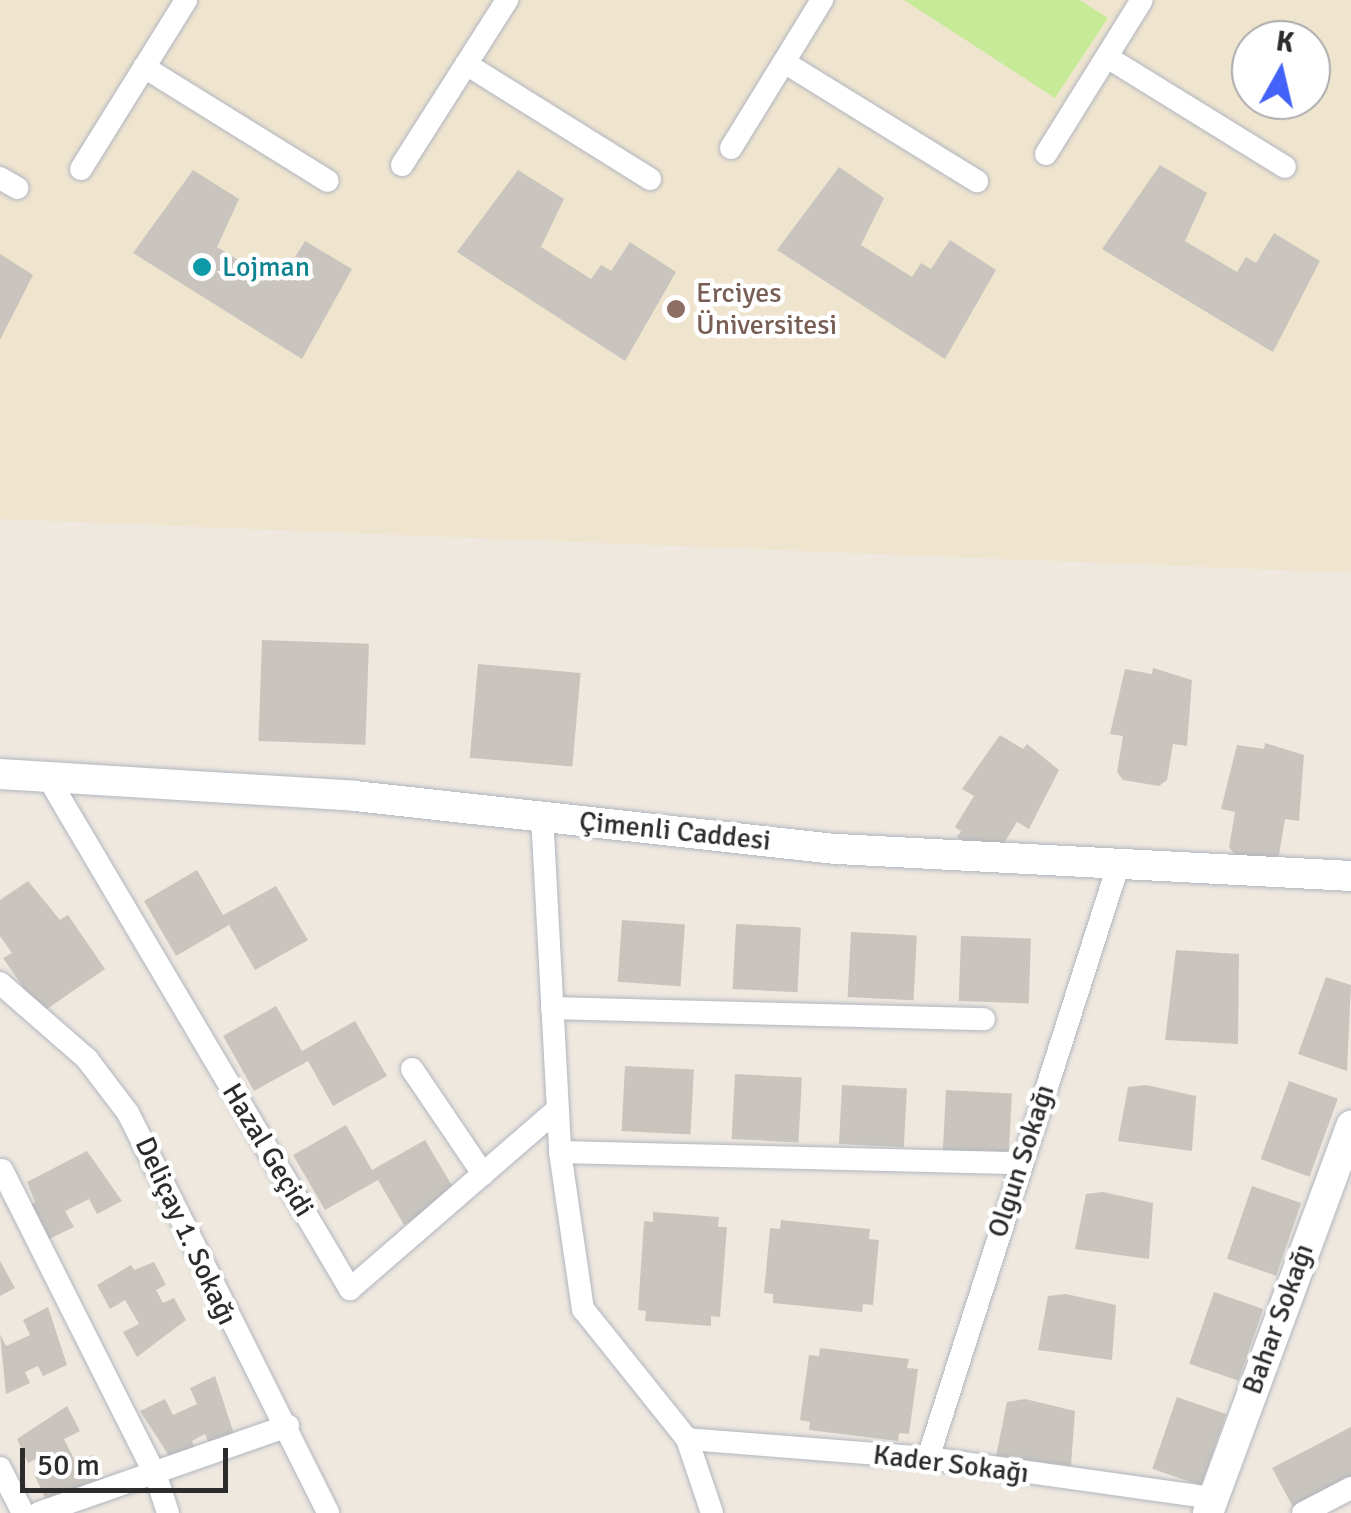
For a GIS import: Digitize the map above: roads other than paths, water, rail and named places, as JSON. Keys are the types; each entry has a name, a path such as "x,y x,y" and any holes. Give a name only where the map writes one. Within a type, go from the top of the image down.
{"street":[{"path":"81,168 186,0"},
{"path":"402,164 507,0"},
{"path":"731,148 822,0"},
{"path":"1046,154 1142,0"},
{"path":"1106,56 1285,167"},
{"path":"784,62 977,181"},
{"path":"466,64 650,179"},
{"path":"144,67 328,181"},
{"name":"Çimenli Caddesi","path":"0,774 542,815 838,848 1351,876"},
{"name":"Hazal Geçidi","path":"47,776 350,1289 558,1110"},
{"path":"542,815 560,1152 582,1309 687,1438 712,1513"},
{"name":"Olgun Sokağı","path":"928,1458 1118,866"},
{"name":"Deliçay 1. Sokağı","path":"0,983 74,1046 128,1112 224,1316 288,1426 328,1513"},
{"path":"552,1008 984,1019"},
{"path":"412,1069 483,1174"},
{"name":"Bahar Sokağı","path":"1210,1506 1351,1126"},
{"path":"560,1152 1020,1163"},
{"path":"2,1170 156,1476 168,1513"},
{"path":"39,1513 156,1476 288,1426"},
{"name":"Kader Sokağı","path":"687,1438 928,1458 1210,1506"},
{"path":"0,1468 22,1513"},
{"path":"1304,1513 1351,1488"}],"place":[{"name":"Lojman","path":"202,267"},
{"name":"Erciyes Üniversitesi","path":"676,309"}]}
